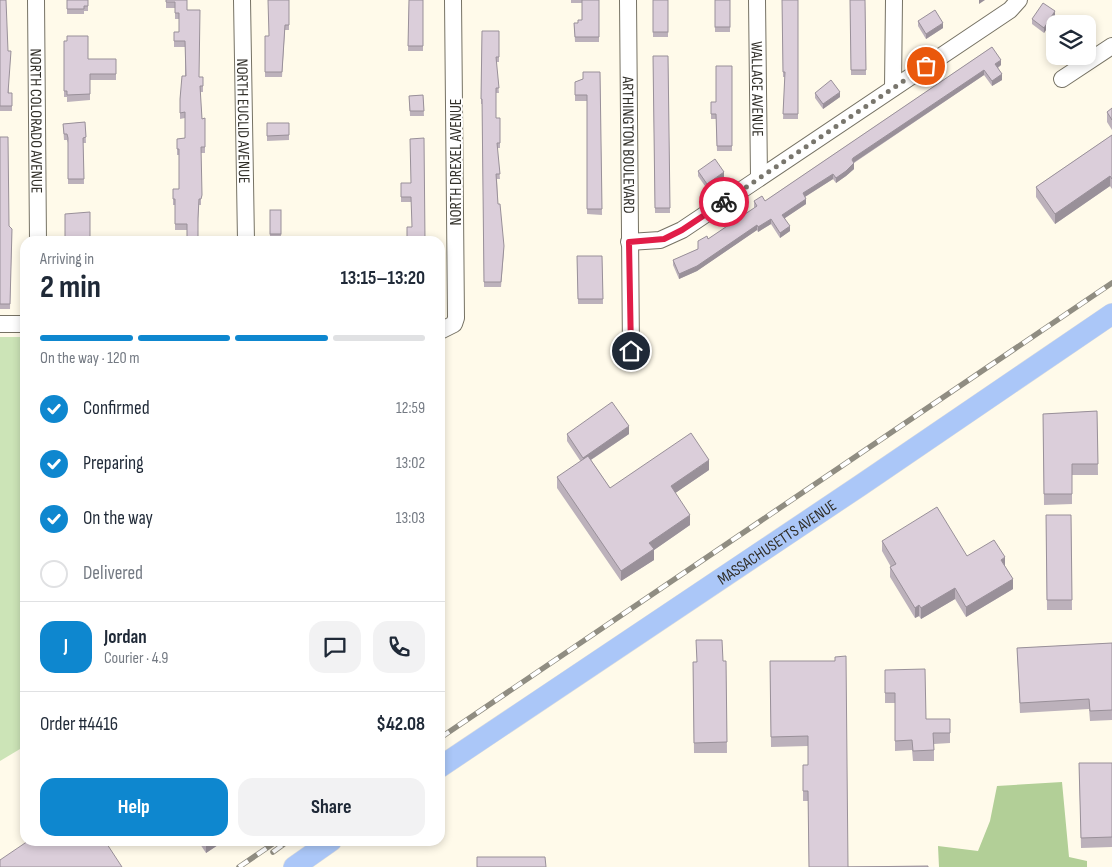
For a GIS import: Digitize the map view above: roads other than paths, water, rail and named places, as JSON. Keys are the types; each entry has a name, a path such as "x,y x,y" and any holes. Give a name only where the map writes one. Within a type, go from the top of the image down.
{"main road":[{"name":"MASSACHUSETTS AVENUE","path":"445,764 1112,314"},
{"path":"294,867 324,846"}],"street":[{"name":"NORTH COLORADO AVENUE","path":"36,0 38,236"},
{"name":"NORTH EUCLID AVENUE","path":"242,0 246,236"},
{"name":"NORTH DREXEL AVENUE","path":"447,327 456,318 453,0"},
{"name":"ARTHINGTON BOULEVARD","path":"628,0 631,351"},
{"name":"WALLACE AVENUE","path":"757,0 758,178"},
{"path":"893,88 894,0"},
{"path":"629,242 652,241 672,235 1010,10 1019,0"},
{"path":"1062,79 1112,46"},
{"path":"0,324 20,324"}],"railway":[{"path":"445,735 1112,283"},
{"path":"239,867 270,846"},
{"path":"273,852 281,846"}]}
